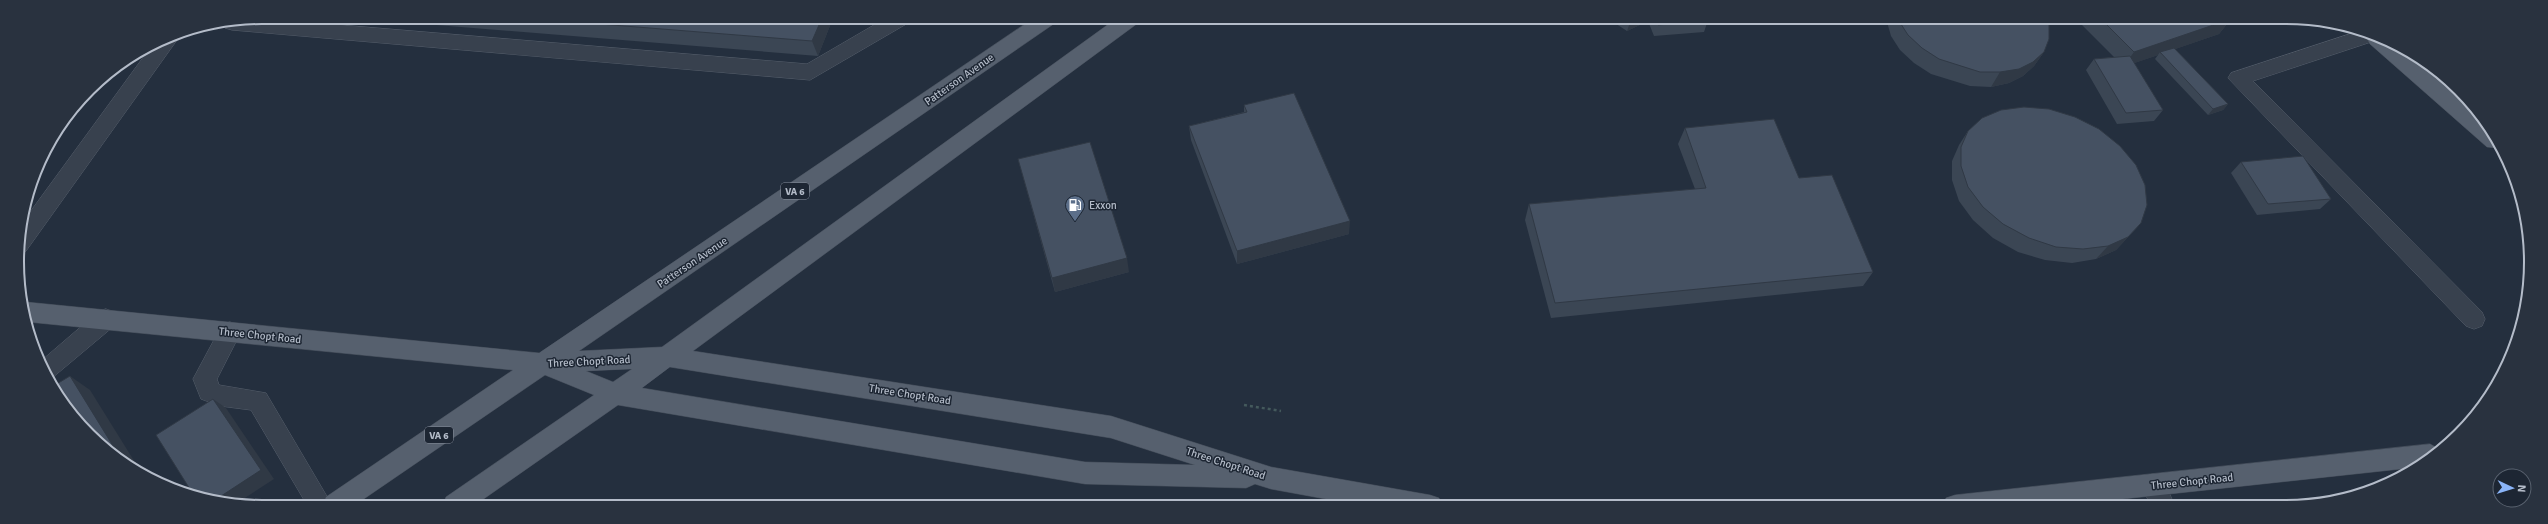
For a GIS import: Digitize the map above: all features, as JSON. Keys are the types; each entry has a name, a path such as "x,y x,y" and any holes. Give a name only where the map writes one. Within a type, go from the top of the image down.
{"main road":[{"name":"Patterson Avenue","path":"342,500 1039,24"},
{"path":"462,500 616,394 855,222 1123,24"},
{"path":"2385,46 2487,135"},
{"name":"Three Chopt Road","path":"30,312 542,363 668,356 1111,427 1271,478 1396,500"},
{"name":"Three Chopt Road","path":"542,363 616,394 1085,473 1271,478"},
{"name":"Three Chopt Road","path":"2012,500 2424,456"},
{"path":"2280,471 2395,473"}],"street":[{"path":"252,25 810,72 891,24"},
{"path":"2363,37 2238,78 2474,319"},
{"path":"26,235 162,47"},
{"path":"49,368 106,319"},
{"path":"230,332 205,379 209,392 220,396 258,400 317,500"},
{"path":"2153,485 2160,500"}],"path":[{"path":"1244,404 1281,411"}],"building":[{"path":"600,24 819,24 812,41"},
{"path":"1901,24 2049,25 2049,39 2044,52 2033,62 2019,69 2000,72 1980,72 1939,59 1922,48 1908,35"},
{"path":"2106,24 2216,24 2134,52"},
{"path":"2174,48 2228,104 2213,109 2160,52"},
{"path":"2130,56 2163,110 2126,113 2094,59"},
{"path":"1294,93 1350,221 1237,251 1189,126 1247,112 1244,105"},
{"path":"2024,107 2049,109 2075,117 2099,129 2120,146 2136,165 2145,185 2147,205 2141,223 2128,237 2108,246 2083,249 2056,247 2029,238 2003,224 1983,207 1968,187 1961,166 1961,147 1968,131 1982,118 2001,110"},
{"path":"1774,119 1799,178 1832,175 1873,272 1555,303 1529,204 1706,188 1685,128"},
{"name":"Exxon","path":"1090,142 1127,258 1052,278 1018,159"},
{"path":"2303,156 2331,199 2268,204 2241,162"},
{"path":"70,376 115,450 83,419 58,383"},
{"path":"213,399 261,470 221,496 200,492 190,489 156,435"}],"place":[{"name":"Exxon","path":"1075,222"}]}
